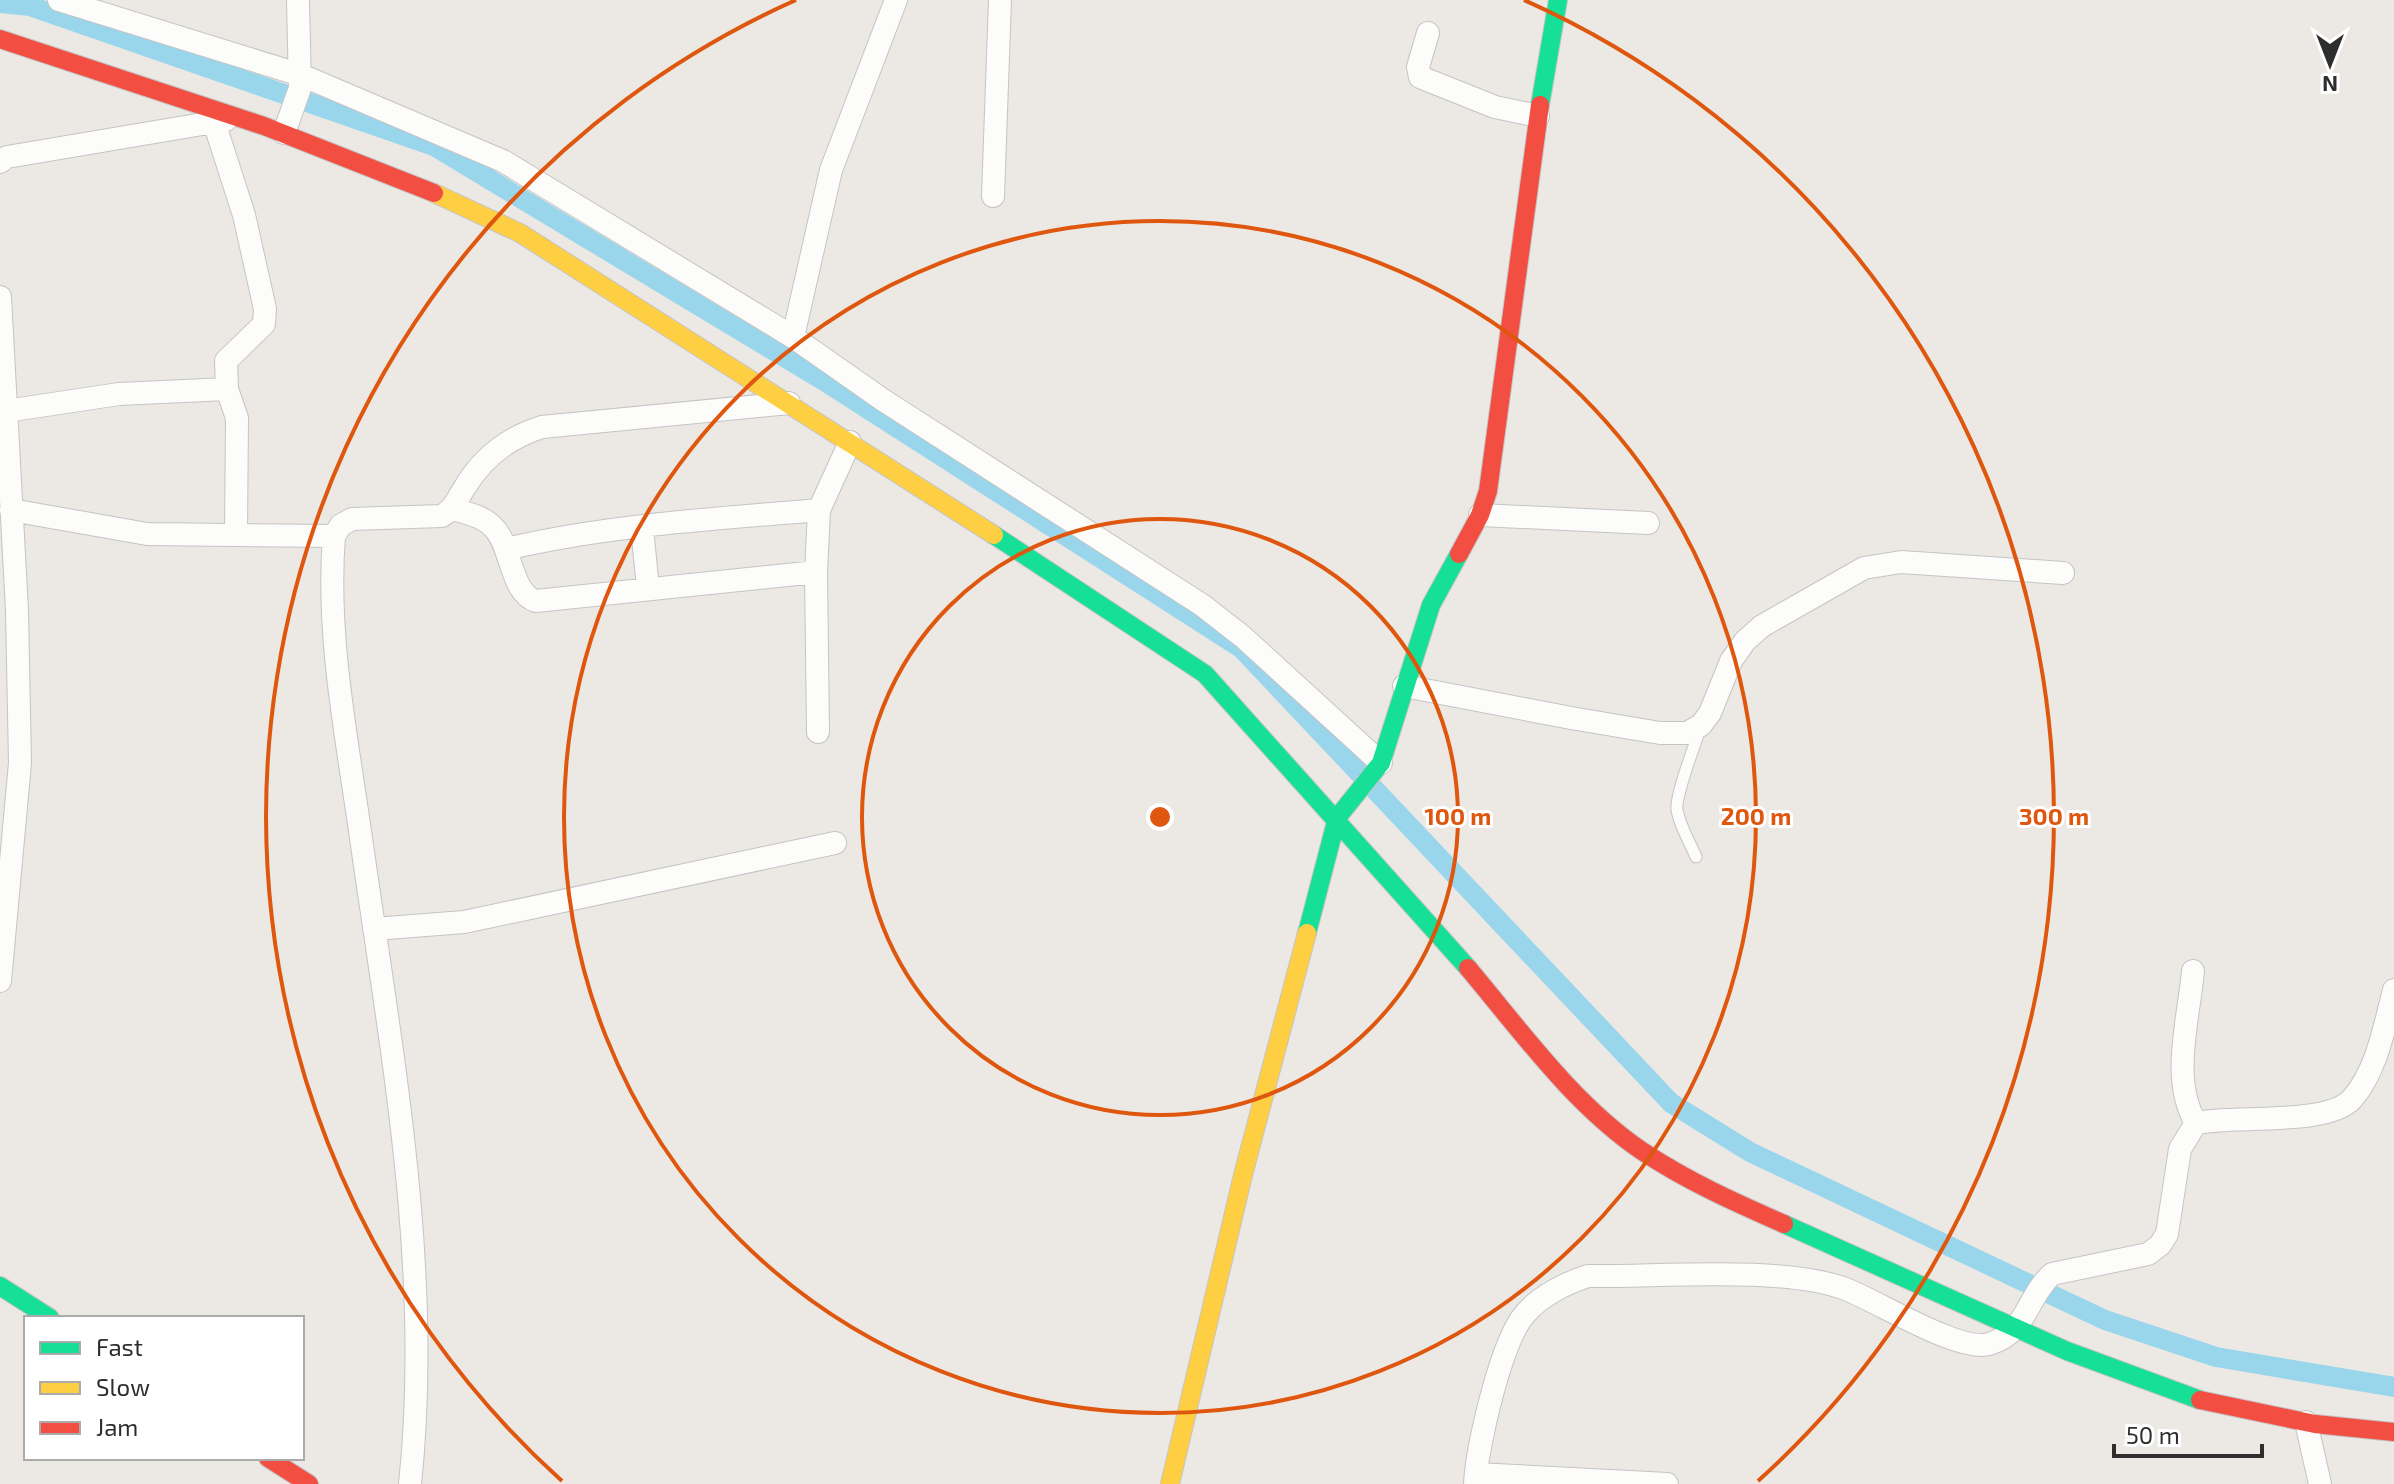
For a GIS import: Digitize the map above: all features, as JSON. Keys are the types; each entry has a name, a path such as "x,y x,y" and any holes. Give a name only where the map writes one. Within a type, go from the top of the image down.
{"street":[{"path":"59,0 83,4 300,82 503,161 793,337 883,400 1202,605 1243,637 1377,770"},
{"path":"286,127 300,82 298,0"},
{"path":"793,337 831,170 896,0"},
{"path":"993,196 1000,0"},
{"path":"1170,1484 1243,1175 1342,812 1377,770 1431,605 1480,515 1488,491 1503,400 1538,116 1558,0"},
{"path":"1428,33 1418,67 1420,77 1495,107 1538,116"},
{"path":"0,39 238,118 286,127 520,233 1045,567 1205,674 1342,812 1572,1090 1639,1149 1700,1187 2192,1398 2306,1422 2394,1432"},
{"path":"0,162 7,157 238,118"},
{"path":"214,122 244,215 265,309 264,324 226,361 227,389 237,418 236,535"},
{"path":"0,297 20,763 0,981"},
{"path":"6,411 119,394 227,389"},
{"path":"410,1484 418,1407 408,1192 335,643 334,536 341,525 352,519 430,518 453,509 474,474 518,434 542,427 789,403"},
{"path":"818,732 816,572 819,510 850,442"},
{"path":"453,509 492,525 506,549 524,595 536,601 816,572"},
{"path":"11,510 147,534 334,536"},
{"path":"506,549 642,528 819,510"},
{"path":"1480,515 1648,523"},
{"path":"642,528 648,588"},
{"path":"1404,686 1660,733 1687,733 1701,725 1710,713 1731,661 1745,641 1762,626 1864,568 1901,562 2063,573"},
{"path":"374,929 464,922 835,843"},
{"path":"2193,971 2182,1084 2187,1109 2196,1123"},
{"path":"2196,1123 2322,1114 2341,1107 2352,1099 2363,1083 2381,1040 2394,990"},
{"path":"1667,1484 1476,1479 1484,1424 1502,1365 1524,1315 1556,1291 1588,1276 1762,1277 1825,1282 1888,1306 1939,1334 1964,1343 1986,1345 2020,1323 2043,1282 2066,1270 2148,1254 2160,1245 2167,1234 2180,1149 2196,1123"},
{"path":"0,1286 47,1316"},
{"path":"2306,1422 2320,1484"},
{"path":"271,1460 309,1484"}],"lane":[{"path":"1696,857 1682,825 1677,793 1695,751 1701,725"}],"waterway":[{"path":"0,3 30,6 434,146 829,384 1241,648 1671,1103 1750,1152 2105,1320 2216,1357 2394,1387"}],"traffic: fast":[{"path":"1540,105 1558,0"},
{"path":"994,535 1205,674 1468,968"},
{"path":"1307,933 1337,818 1381,763 1431,605 1459,554"},
{"path":"1784,1224 2067,1351 2200,1400"},
{"path":"0,1286 47,1316"}],"traffic: slow":[{"path":"434,193 520,233 994,535"},
{"path":"1170,1484 1243,1175 1307,933"}],"traffic: jam":[{"path":"0,39 264,126 434,193"},
{"path":"1459,554 1480,515 1488,491 1540,105"},
{"path":"1468,968 1549,1066 1617,1132 1676,1172 1784,1224"},
{"path":"2200,1400 2315,1424 2394,1432"},
{"path":"271,1460 309,1484"}]}
